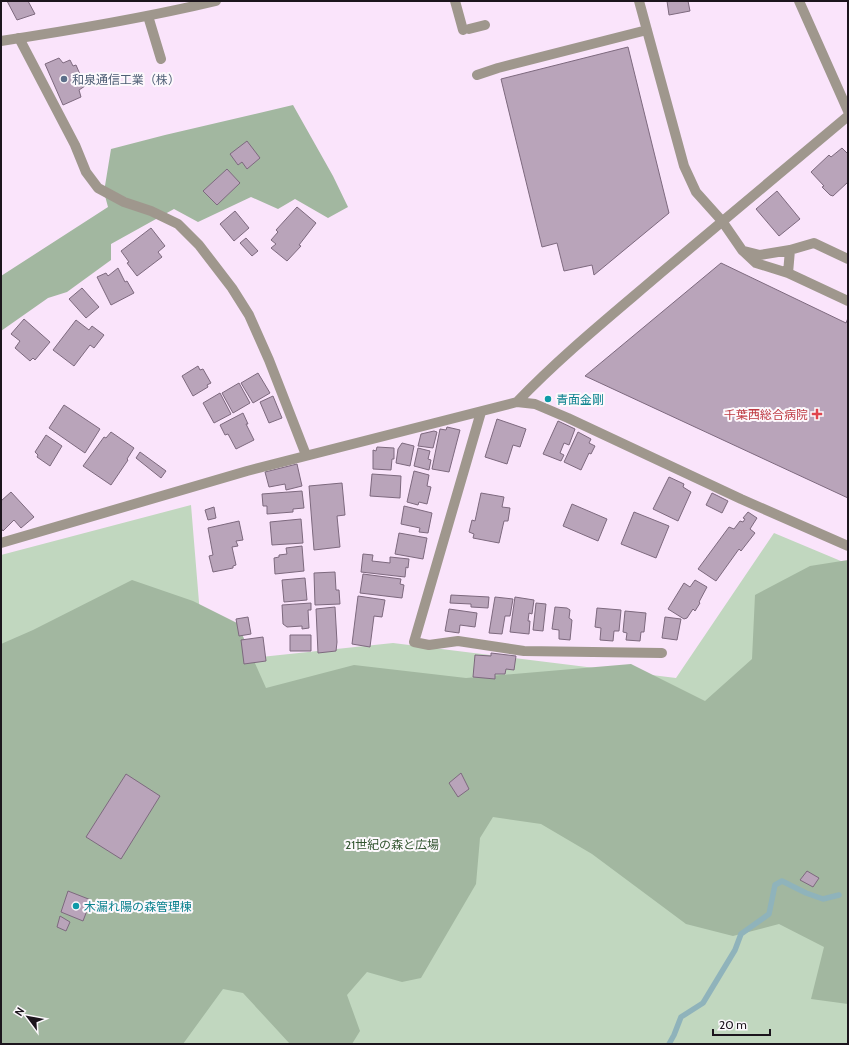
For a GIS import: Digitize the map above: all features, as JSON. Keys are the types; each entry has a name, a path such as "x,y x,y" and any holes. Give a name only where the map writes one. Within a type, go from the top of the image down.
{"street":[{"path":"455,1 466,30 485,25"},
{"path":"639,1 684,166 696,192 722,221 742,250 756,263 788,273 848,301"},
{"path":"799,1 848,111"},
{"path":"1,40 86,28 211,2"},
{"path":"148,16 161,58"},
{"path":"477,75 498,68 647,30"},
{"path":"19,38 75,145 86,172 98,188 124,202 151,211 178,224 199,245 232,288 257,334 306,455"},
{"path":"518,402 536,383 591,332 848,116"},
{"path":"742,250 760,255 790,250 814,243 848,259"},
{"path":"788,273 790,250"},
{"path":"1,543 247,471 518,402 535,404 568,418 741,499 848,546"},
{"path":"481,412 414,642 429,645 458,641 524,651 662,653"}],"green space":[{"path":"293,105 333,176 348,207 328,218 295,199 278,209 251,197 198,222 174,209 111,244 111,260 67,292 48,298 1,331 1,276 108,207 104,192 111,149"},
{"name":"21世紀の森と広場","path":"191,505 204,663 393,643 676,678 774,533 848,564 848,1044 1,1044 1,555"},
{"name":"21世紀の森と広場","path":"848,560 848,1004 811,999 824,947 779,924 733,936 686,924 592,854 541,824 493,817 480,838 476,884 421,978 402,982 367,972 347,995 360,1031 352,1044 290,1044 243,993 223,989 183,1044 1,1044 1,644 33,630 132,580 193,601 237,623 266,688 354,665 466,678 631,664 705,701 752,659 755,595 810,566"}],"building":[{"path":"7,1 28,1 35,14 17,20"},
{"path":"667,1 688,1 690,11 669,15"},
{"path":"628,47 669,213 594,275 592,265 564,271 557,243 542,247 501,79"},
{"path":"59,58 63,63 70,60 73,66 76,65 85,86 79,90 81,97 63,105 45,64"},
{"path":"247,141 260,158 247,169 242,162 238,165 230,154"},
{"path":"842,148 848,154 848,182 833,196 822,187 824,186 811,172 829,155 831,157"},
{"path":"227,169 240,183 217,205 203,191"},
{"path":"777,191 800,219 779,236 756,209"},
{"path":"297,207 316,223 299,245 301,246 287,261 271,248 276,244 271,240 278,232 276,230"},
{"path":"235,211 249,228 234,241 220,224"},
{"path":"151,228 165,246 158,252 162,257 137,276 127,263 129,262 121,251"},
{"path":"246,238 258,251 252,256 240,243"},
{"path":"721,263 846,323 848,318 848,498 585,376"},
{"path":"118,268 125,282 127,281 134,293 111,305 97,277 106,273 108,276"},
{"path":"82,288 99,307 86,318 69,299"},
{"path":"24,319 50,342 35,360 33,358 30,361 15,348 20,341 11,334"},
{"path":"76,320 89,330 92,326 104,335 94,348 90,345 74,366 53,350"},
{"path":"198,366 200,370 203,369 211,383 207,385 208,387 193,396 182,376"},
{"path":"258,373 270,393 253,403 241,383"},
{"path":"239,383 250,403 233,413 222,393"},
{"path":"220,393 231,414 214,423 203,403"},
{"path":"273,396 282,418 269,423 260,402"},
{"path":"64,405 100,429 85,453 49,428"},
{"path":"243,413 248,424 246,424 254,440 236,449 228,434 225,435 220,425"},
{"path":"497,419 526,429 520,447 513,445 507,464 485,457"},
{"path":"558,421 575,429 569,445 564,443 560,453 564,455 561,461 543,454"},
{"path":"447,427 460,430 449,472 432,469 440,429 446,430"},
{"path":"434,431 437,432 433,448 418,446 421,434"},
{"path":"111,432 134,448 127,459 128,460 111,485 83,466 104,437 106,438"},
{"path":"578,432 591,439 589,443 595,446 591,454 589,453 581,470 564,462"},
{"path":"46,435 62,446 50,466 37,457 38,455 35,452"},
{"path":"402,443 414,446 410,466 396,463 398,449"},
{"path":"377,447 394,448 394,459 392,459 391,470 373,469 373,450 376,451"},
{"path":"418,448 430,451 428,459 431,460 429,470 414,466"},
{"path":"140,452 166,471 161,478 136,458"},
{"path":"297,464 302,486 286,490 285,484 269,487 265,472"},
{"path":"414,471 429,475 427,486 431,487 427,504 419,502 418,505 407,502"},
{"path":"372,474 401,476 400,498 370,496"},
{"path":"669,477 684,484 683,487 691,492 678,521 653,509"},
{"path":"342,483 345,515 337,516 340,547 314,550 309,486"},
{"path":"302,491 304,508 293,509 293,512 267,514 267,506 263,506 262,494"},
{"path":"11,492 34,517 21,528 14,520 3,531 1,528 1,501"},
{"path":"481,493 504,497 502,507 510,508 508,521 504,521 499,543 473,538 474,534 469,532 472,520 475,521"},
{"path":"712,493 728,501 722,513 706,505"},
{"path":"572,504 607,519 598,541 563,526"},
{"path":"404,506 432,513 428,533 419,532 420,528 401,524"},
{"path":"214,507 216,518 208,520 205,510"},
{"path":"634,512 669,526 656,558 621,544"},
{"path":"748,512 757,518 750,529 755,533 741,551 739,549 716,581 698,569 729,527 734,529 740,521 743,522 745,519 743,518"},
{"path":"301,519 303,543 272,545 270,522"},
{"path":"239,521 243,540 236,541 238,546 232,547 236,565 233,566 233,568 213,572 209,556 213,555 208,528"},
{"path":"399,533 427,538 423,559 395,554"},
{"path":"302,546 304,571 275,574 274,558 279,557 279,555 287,554 286,548"},
{"path":"363,554 373,555 372,561 390,563 390,557 409,559 405,577 361,572"},
{"path":"335,572 336,590 339,590 340,604 315,605 314,573"},
{"path":"363,574 401,579 400,584 404,585 402,598 360,593"},
{"path":"305,578 307,600 284,602 282,580"},
{"path":"695,580 707,587 695,611 693,609 687,618 684,619 668,609 684,583 690,587"},
{"path":"451,595 489,597 488,608 471,607 471,604 450,603"},
{"path":"358,596 385,600 382,617 374,616 370,647 352,644"},
{"path":"495,597 513,599 510,616 505,616 502,634 489,633"},
{"path":"515,597 534,600 532,614 529,613 529,634 510,632"},
{"path":"311,603 311,610 308,610 309,628 302,629 302,626 287,627 283,624 282,605"},
{"path":"536,603 546,604 543,631 533,630"},
{"path":"335,607 337,642 336,651 318,653 316,609"},
{"path":"555,607 567,608 570,610 569,618 572,620 570,640 559,639 559,630 552,629"},
{"path":"597,608 621,610 619,631 614,631 613,641 600,640 601,628 595,627"},
{"path":"449,609 477,613 475,627 460,625 459,633 445,631"},
{"path":"625,611 646,613 644,632 641,632 640,641 626,640 627,633 623,632"},
{"path":"248,617 251,634 239,636 236,619"},
{"path":"665,617 681,619 677,640 662,638"},
{"path":"290,635 311,635 311,651 290,651"},
{"path":"263,637 266,661 244,664 241,640"},
{"path":"491,653 516,656 514,670 506,669 505,674 495,674 495,679 473,677 475,655 491,656"},
{"path":"461,773 469,789 458,797 449,783"},
{"path":"126,774 160,796 121,859 86,837"},
{"path":"807,871 819,878 813,887 800,880"},
{"name":"木漏れ陽の森管理棟","path":"68,891 91,900 83,921 61,912"},
{"path":"60,916 70,922 66,931 57,927"}],"waterway":[{"path":"669,1044 681,1017 703,1003 735,950 741,934 769,914 775,885 782,881 806,893 823,899 839,895"}],"place":[{"name":"和泉通信工業（株）","path":"64,79"},
{"name":"青面金剛","path":"548,399"},
{"name":"千葉西総合病院","path":"817,414"},
{"name":"木漏れ陽の森管理棟","path":"76,906"}]}
